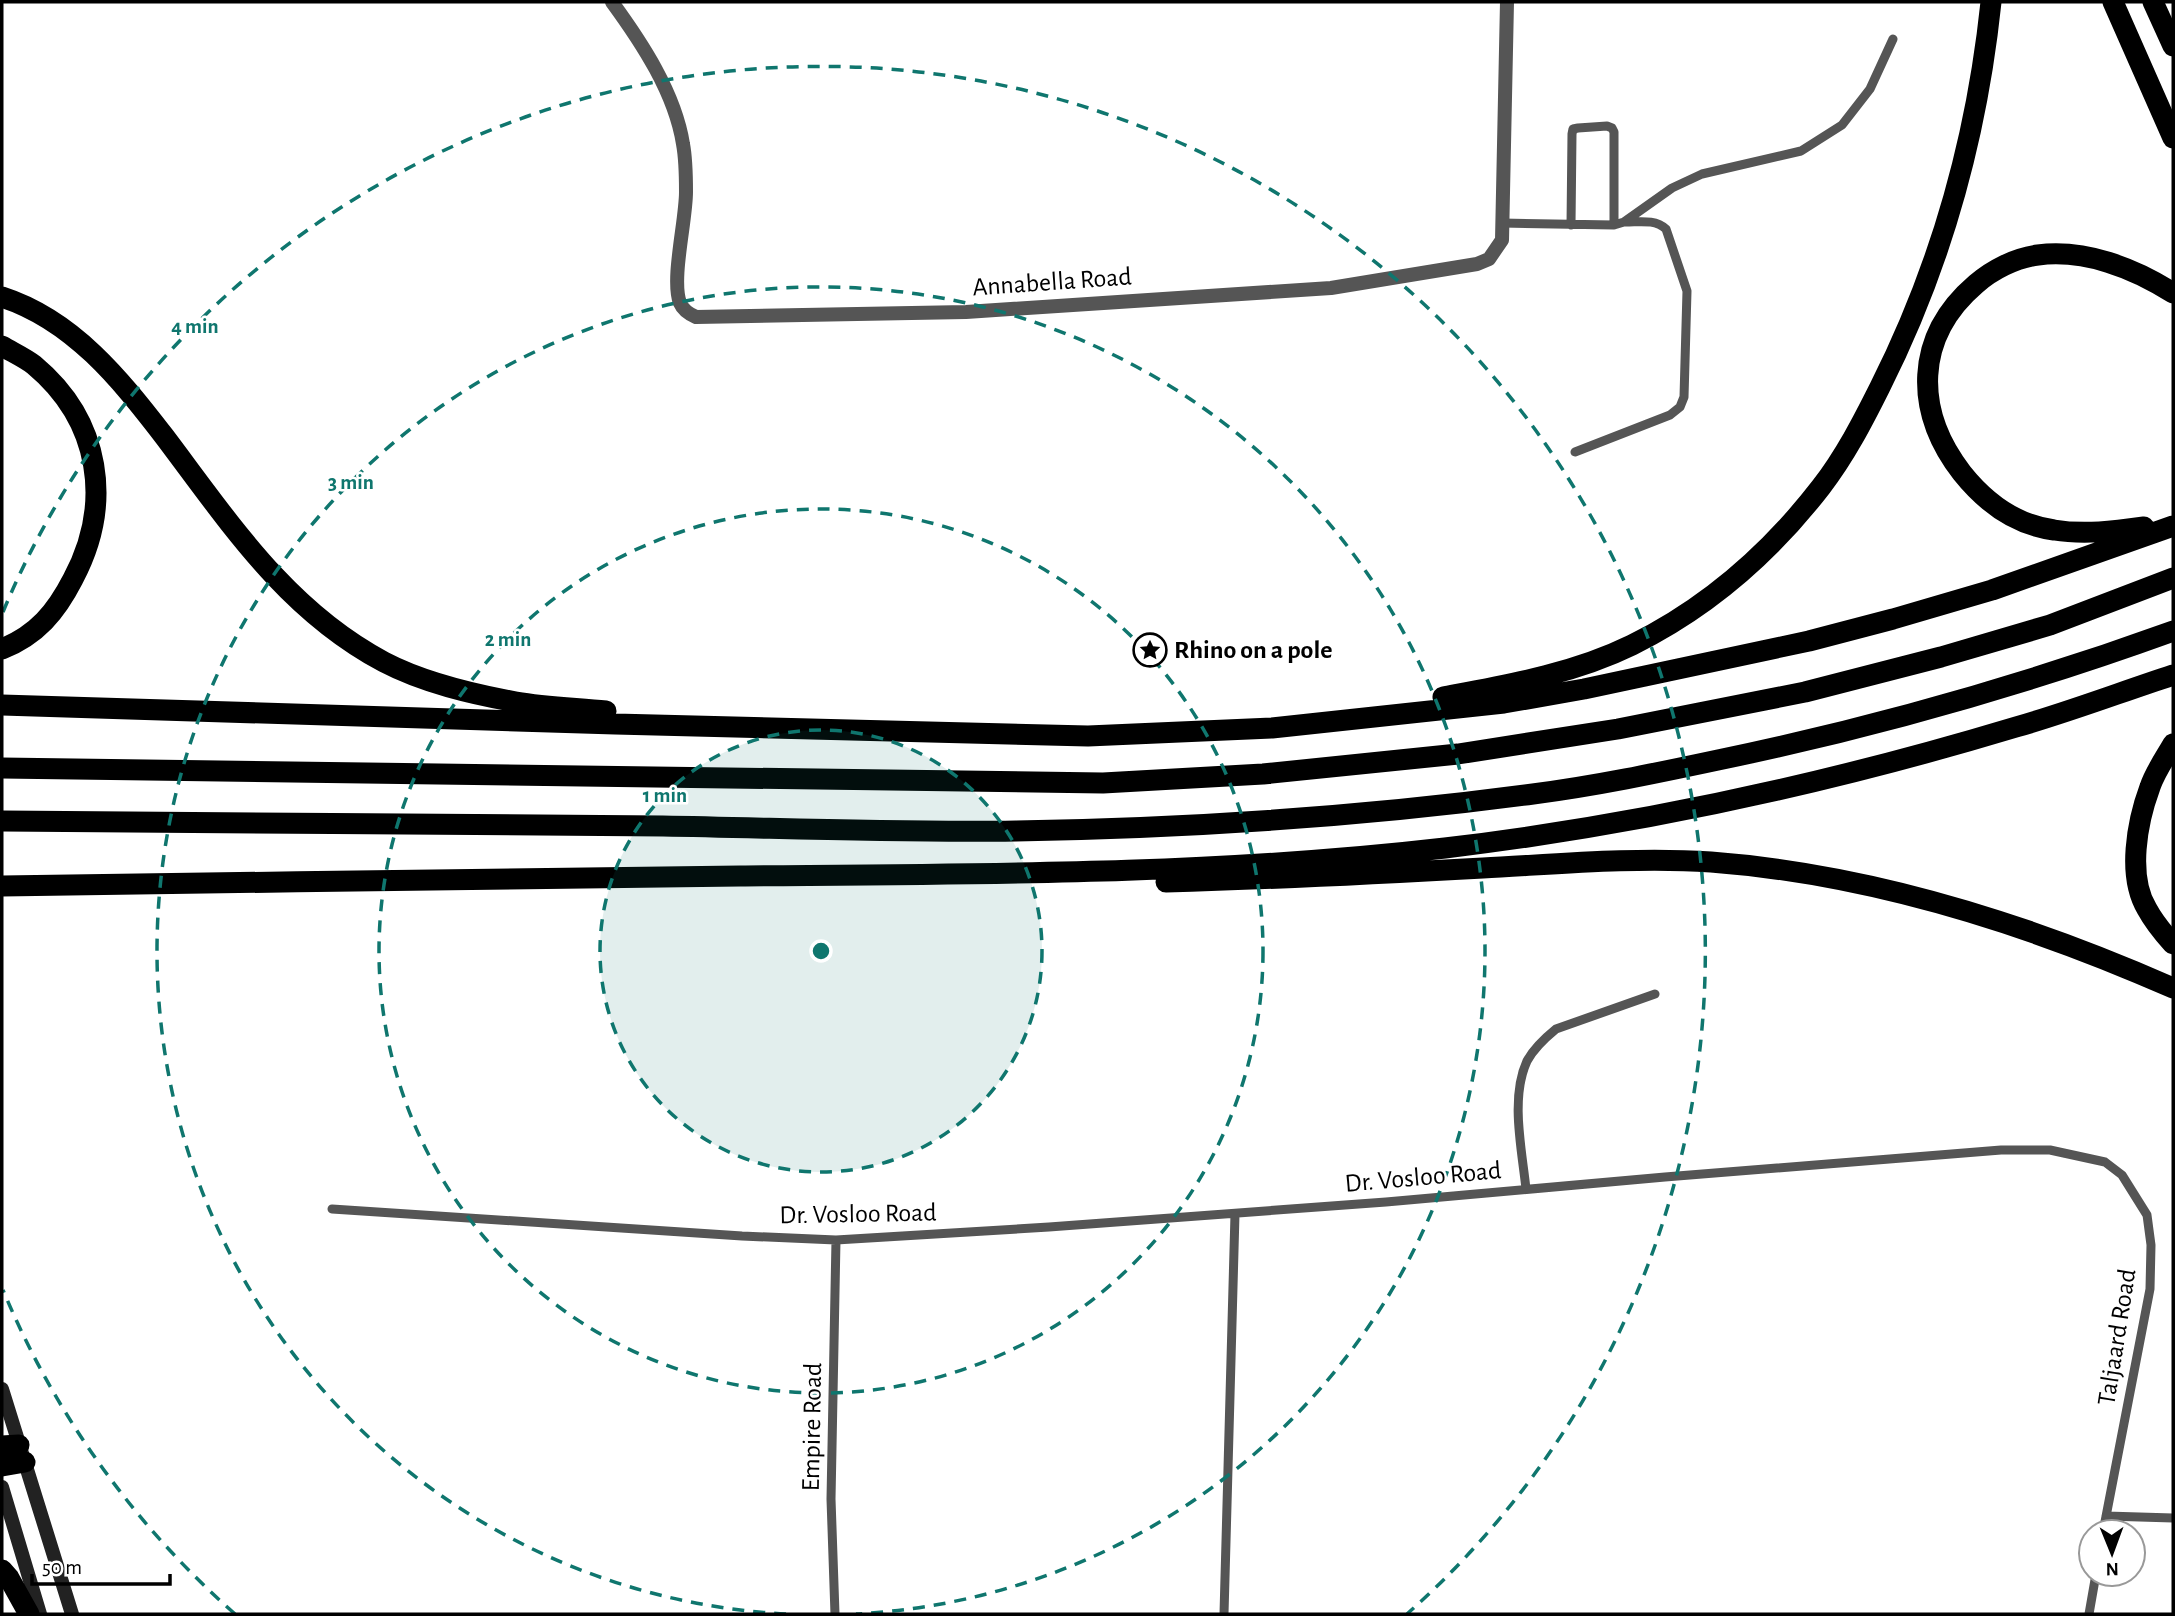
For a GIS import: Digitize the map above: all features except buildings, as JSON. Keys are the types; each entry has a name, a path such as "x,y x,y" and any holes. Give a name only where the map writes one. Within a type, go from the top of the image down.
{"highway":[{"path":"1272,728 1513,684 1568,670 1630,646 1675,621 1726,586 1759,558 1823,485 1857,434 1921,296 1949,216 1974,121 1991,2"},
{"path":"2113,2 2173,138"},
{"path":"2153,2 2173,46"},
{"path":"2173,293 2136,272 2109,263 2063,254 2036,255 2017,260 1988,274 1958,300 1935,339 1928,380 1932,418 1948,454 1974,488 2010,516 2054,530 2086,532 2173,525"},
{"path":"2,297 25,304 57,324 87,348 117,377 271,573 323,622 385,663 453,688 518,702 759,727"},
{"path":"2,346 33,364 55,386 78,418 94,460 97,494 92,533 84,559 65,595 40,628 2,649"},
{"path":"2,705 1088,736 1272,728 1504,703 1584,689 1809,641 1992,590 2173,525"},
{"path":"2,768 1103,783 1263,774 1471,752 1618,729 1805,692 1941,657 2050,625 2173,578"},
{"path":"2,821 1012,831 1344,815 1536,794 1670,770 1817,739 1966,699 2102,657 2173,631"},
{"path":"2,886 403,879 1025,874 1229,865 1372,855 1459,846 1736,800 2018,727 2173,675"},
{"path":"2173,744 2150,785 2138,826 2136,865 2146,908 2173,944"},
{"path":"1025,874 1063,882 1133,883 1311,878 1641,860 1711,862 1857,883 1922,900 2004,923 2173,988"},
{"path":"2,897 183,884"},
{"path":"2,1466 15,1451"},
{"path":"2,1570 29,1614"}],"main road":[{"path":"2,1389 15,1451 72,1614"},
{"path":"2,1487 40,1614"}],"street":[{"name":"Annabella Road","path":"612,2 641,45 665,89 683,143 686,205 678,267 679,298 685,310 696,317 967,312 1331,288 1477,264 1489,259 1502,240 1507,2"}],"lane":[{"path":"1619,223 1672,188 1702,174 1801,151 1842,125 1870,89 1892,39"},
{"path":"1571,225 1573,129 1607,126 1614,132 1619,223"},
{"path":"1502,223 1571,225 1654,222 1666,229 1684,278 1684,397 1680,407 1670,415 1575,452"},
{"path":"1526,1189 1518,1103 1520,1080 1528,1059 1556,1029 1655,994"},
{"name":"Dr. Vosloo Road","path":"332,1209 836,1240 1235,1214 2001,1150 2050,1150 2105,1162"},
{"name":"Taljaard Road","path":"2105,1162 2122,1175 2147,1215 2151,1245 2150,1289 2106,1516"},
{"path":"1224,1614 1235,1214"},
{"name":"Empire Road","path":"835,1614 831,1499 836,1240"},
{"path":"2106,1516 2173,1518"},
{"path":"2089,1614 2094,1588"}],"place":[{"name":"Rhino on a pole","path":"1150,650"}]}
